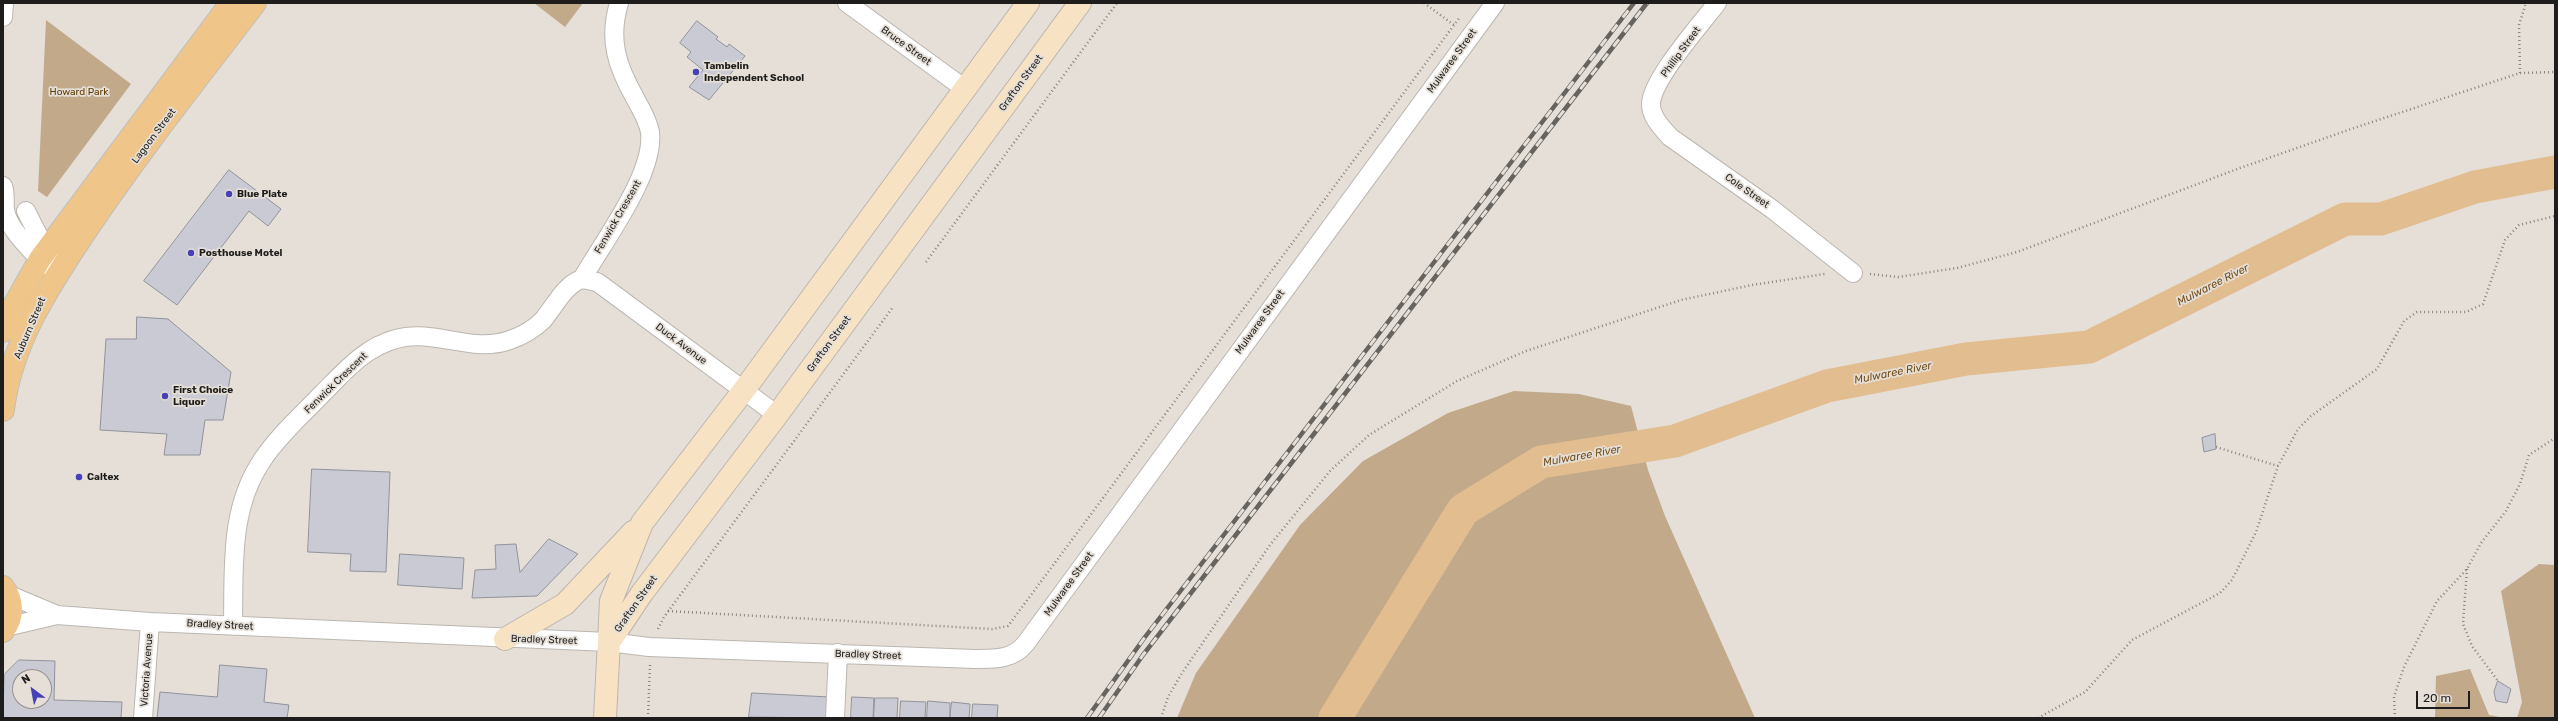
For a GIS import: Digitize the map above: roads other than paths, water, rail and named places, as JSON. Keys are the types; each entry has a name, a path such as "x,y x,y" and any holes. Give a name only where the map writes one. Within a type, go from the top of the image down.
{"main road":[{"name":"Lagoon Street","path":"48,248 231,3"},
{"name":"Lagoon Street","path":"57,272 115,187 255,3"},
{"path":"3,331 12,309 48,248"},
{"name":"Auburn Street","path":"3,410 21,343 34,313 57,272"},
{"path":"5,590 11,604 5,629"}],"street":[{"path":"3,17 4,3"},
{"name":"Fenwick Crescent","path":"233,626 236,535 241,504 246,488 257,467 277,441 332,384 367,352 397,338 431,336 456,342 488,346 517,338 543,320 569,286 582,279 646,170 650,149 650,131 644,114 616,59 614,37 619,3"},
{"name":"Bruce Street","path":"847,3 965,89"},
{"name":"Grafton Street","path":"609,642 611,600 642,523 744,390 1028,3"},
{"name":"Grafton Street","path":"609,642 642,592 777,415 1080,3"},
{"name":"Phillip Street","path":"1651,103 1657,85 1717,3"},
{"name":"Mulwaree Street","path":"1026,643 1491,4"},
{"name":"Cole Street","path":"1651,103 1656,121 1670,137 1772,209 1854,273"},
{"path":"5,190 5,211 21,238 48,248"},
{"path":"5,190 26,211 48,248 57,272"},
{"name":"Duck Avenue","path":"582,279 597,282 777,415"},
{"path":"505,639 565,604 642,523"},
{"name":"Bradley Street","path":"5,590 57,615"},
{"name":"Bradley Street","path":"5,629 57,615 150,622 505,639 609,642 649,647 998,659 1020,651 1026,643"},
{"name":"Victoria Avenue","path":"143,718 150,622"},
{"path":"605,718 609,642"},
{"path":"835,718 838,654"}],"waterway":[{"name":"Mulwaree River","path":"1335,718 1463,510 1541,462 1675,441 1827,386 1966,359 2089,347 2345,219 2381,219 2475,187 2555,172"}],"railway":[{"path":"1087,718 1145,637 1634,3"},
{"path":"1099,718 1143,655 1647,3"}],"place":[{"name":"Tambelin Independent School","path":"696,72"},
{"name":"Blue Plate","path":"229,194"},
{"name":"Posthouse Motel","path":"191,253"},
{"name":"First Choice Liquor","path":"165,396"},
{"name":"Caltex","path":"79,477"}],"park label":[{"name":"Howard Park","path":"79,92"}]}
